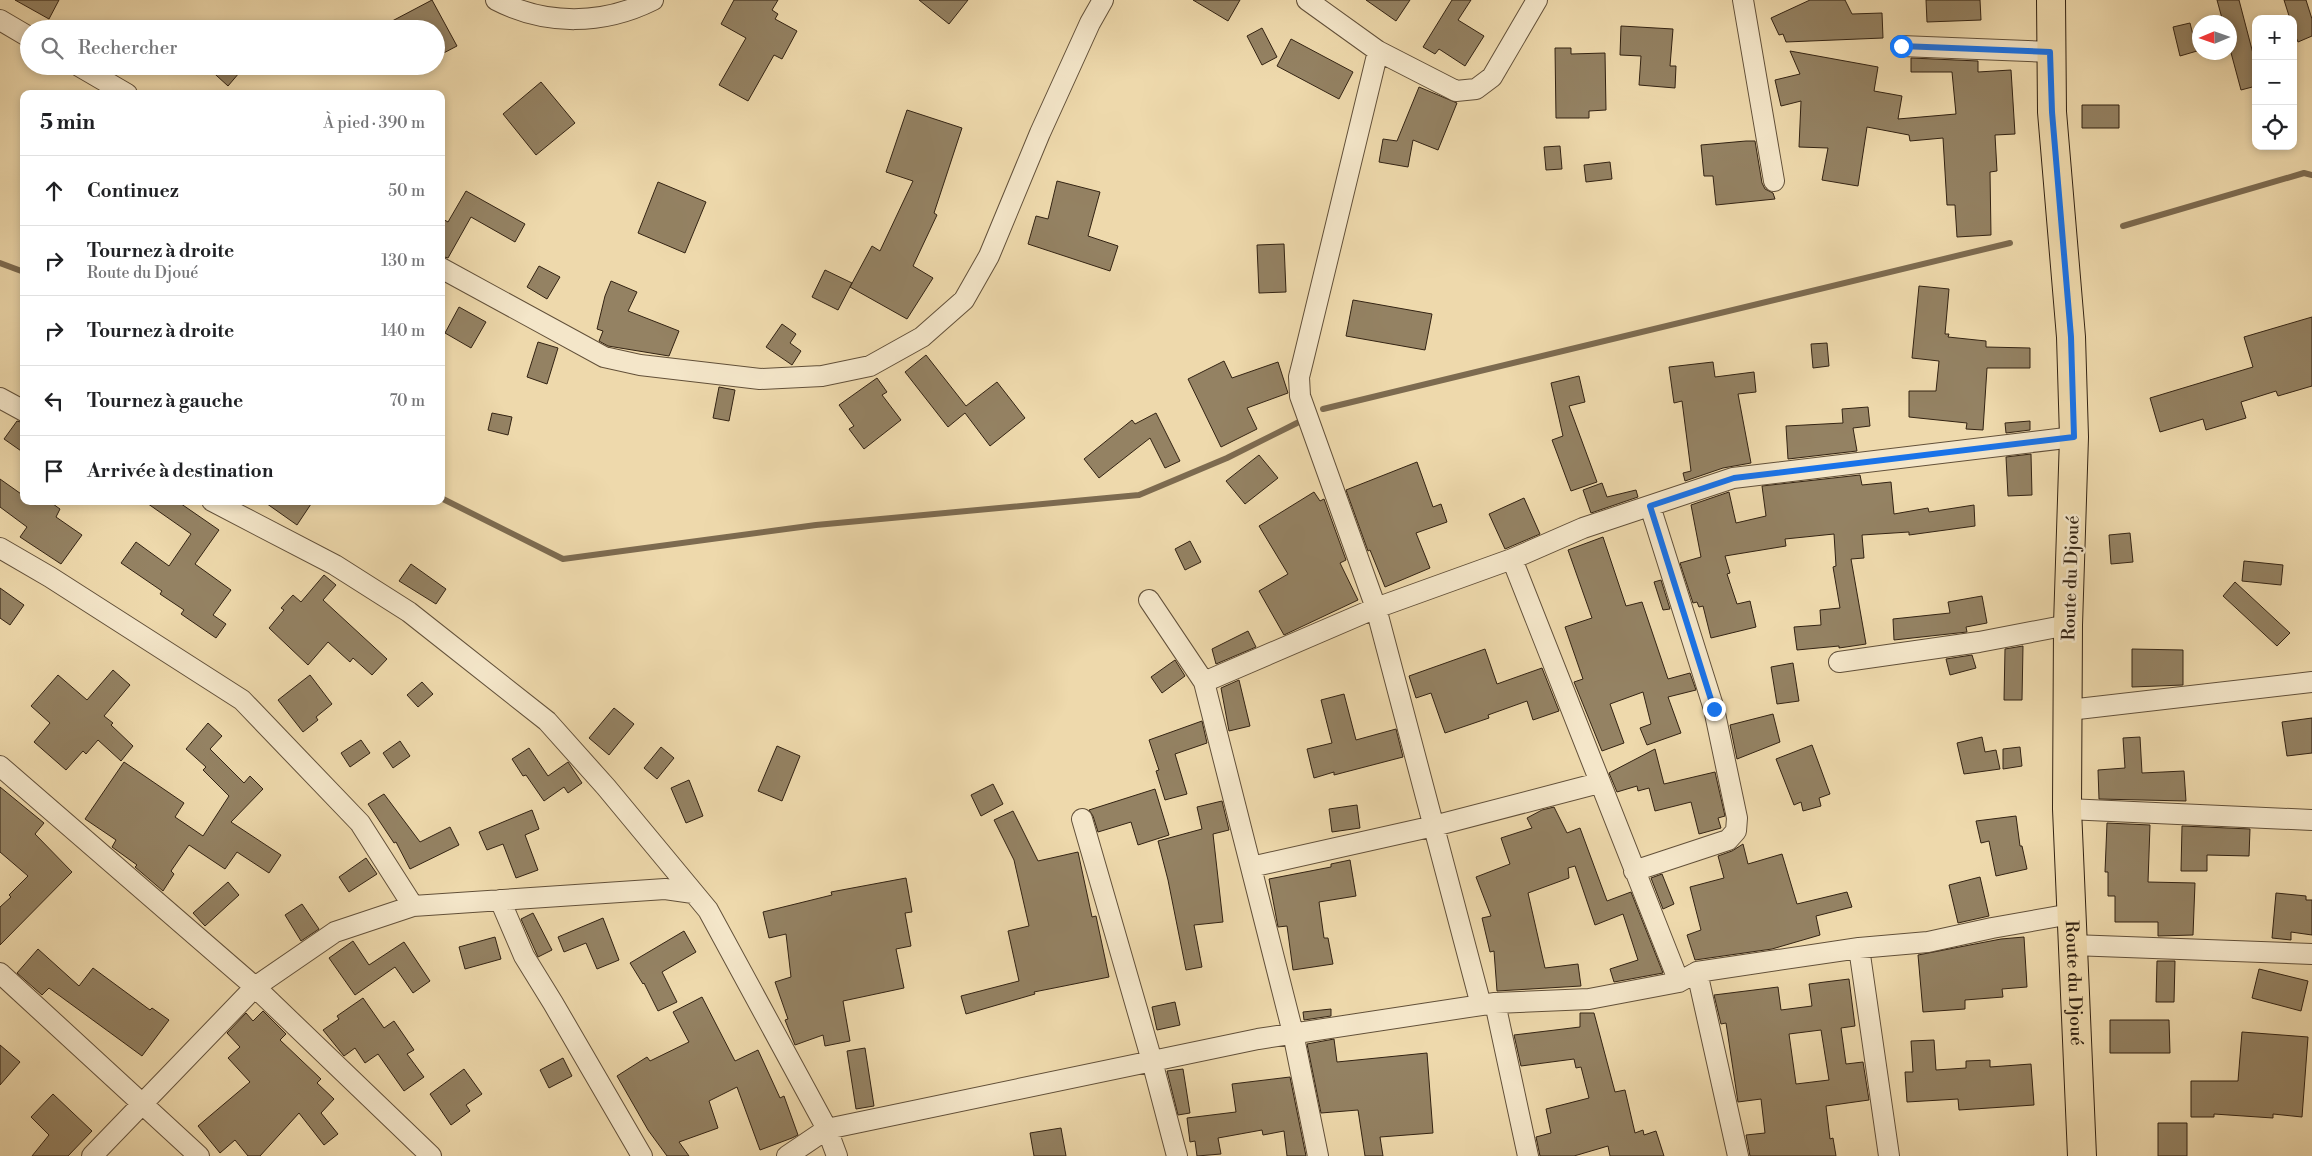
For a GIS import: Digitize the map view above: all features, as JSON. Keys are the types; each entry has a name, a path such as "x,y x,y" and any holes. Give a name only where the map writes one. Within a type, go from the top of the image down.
{"main road":[{"name":"Route du Djoué","path":"2051,0 2052,112 2071,337 2074,437 2068,625 2067,809 2082,1156"}],"street":[{"path":"496,0 515,10 577,20 611,17 653,0"},
{"path":"445,270 604,357 693,372 760,378 822,376 870,366 922,337 964,300 990,256 1040,132 1090,23 1103,0"},
{"path":"1307,0 1378,51 1456,91 1476,89 1492,77 1537,0"},
{"path":"1743,0 1774,181"},
{"path":"0,20 20,32"},
{"path":"1901,46 2050,52"},
{"path":"1378,51 1299,378 1300,396 1376,608 1434,826 1488,1004 1528,1156"},
{"path":"95,75 120,90"},
{"path":"0,398 20,409"},
{"path":"1204,682 1376,608 1512,559 1584,528 1734,478 2074,437"},
{"path":"220,505 335,565 409,612 547,722 606,787 708,910 827,1129 837,1156"},
{"path":"1634,871 1728,840 1736,831 1736,818 1714,709 1650,506"},
{"path":"0,548 58,582 242,700 360,824 413,906"},
{"path":"1512,559 1679,982"},
{"path":"1149,600 1204,682 1293,1033 1318,1156"},
{"path":"1839,662 1979,642 2068,625"},
{"path":"2069,710 2312,682"},
{"path":"0,766 255,987 431,1156"},
{"path":"1251,867 1434,826 1599,783"},
{"path":"2067,809 2312,820"},
{"path":"1082,819 1152,1061 1177,1156"},
{"path":"92,1156 255,987 335,932 413,906 665,889 693,893"},
{"path":"500,900 524,956 642,1156"},
{"path":"787,1156 827,1129 1293,1033 1488,1004 1589,999 1679,982 1697,972 1859,948 1928,942 2071,914"},
{"path":"2072,945 2312,954"},
{"path":"1859,948 1889,1156"},
{"path":"1697,972 1738,1156"},
{"path":"0,973 199,1156"}],"building":[{"path":"15,0 59,0 49,19"},
{"path":"432,0 443,20 394,20"},
{"path":"734,0 778,0 772,10 778,14 775,19 797,31 782,59 774,55 748,101 719,85 746,38 721,24"},
{"path":"919,0 968,0 949,24"},
{"path":"1193,0 1240,0 1228,21"},
{"path":"1366,0 1410,0 1396,21"},
{"path":"1452,0 1471,0 1458,20 1484,36 1465,66 1439,49 1435,54 1423,47"},
{"path":"1810,0 1845,0 1852,14 1882,13 1883,38 1786,42 1783,34 1779,35 1771,18"},
{"path":"1926,0 1980,0 1981,20 1927,22"},
{"path":"2217,0 2239,0 2252,50 2252,87 2241,90 2233,60 2237,60 2237,15 2221,15"},
{"path":"2284,0 2306,0 2312,19 2312,36 2298,42 2297,15 2289,15"},
{"path":"2190,23 2192,52 2180,56 2173,27"},
{"path":"445,24 457,46 445,52"},
{"path":"1621,26 1673,29 1670,66 1676,66 1675,88 1639,85 1641,56 1620,55"},
{"path":"1262,28 1277,57 1262,65 1247,36"},
{"path":"1291,39 1353,72 1339,99 1277,66"},
{"path":"1555,48 1571,48 1571,54 1605,53 1606,110 1589,111 1589,118 1556,118"},
{"path":"1790,51 1878,67 1874,91 1902,96 1898,119 1956,114 1952,72 1911,72 1911,58 1978,61 1978,72 2011,70 2015,134 1995,135 1997,171 1990,172 1991,235 1957,237 1955,205 1947,205 1943,138 1910,141 1909,135 1867,127 1858,186 1822,180 1828,148 1799,147 1801,101 1781,106 1775,80 1800,74"},
{"path":"216,75 237,75 228,86"},
{"path":"541,82 575,123 536,155 503,114"},
{"path":"1419,87 1457,103 1438,150 1413,140 1408,167 1379,162 1383,139 1397,141"},
{"path":"2082,105 2119,105 2119,128 2082,128"},
{"path":"907,110 962,128 934,213 937,215 913,266 933,278 907,319 850,287 872,246 880,251 913,181 886,172"},
{"path":"1755,141 1762,183 1765,189 1773,193 1775,199 1716,205 1713,176 1704,176 1701,145"},
{"path":"1560,146 1562,169 1546,170 1544,147"},
{"path":"1610,162 1612,179 1586,182 1584,165"},
{"path":"1057,181 1100,192 1088,236 1118,246 1110,271 1028,244 1036,216 1048,219"},
{"path":"658,182 706,202 685,253 638,233"},
{"path":"466,191 525,224 515,242 471,217 448,258 445,257 445,220 448,222"},
{"path":"1284,244 1286,292 1259,293 1257,245"},
{"path":"539,266 560,277 547,299 527,287"},
{"path":"825,270 852,283 838,310 812,297"},
{"path":"611,281 637,292 628,311 679,331 669,356 608,346 599,341 603,331 597,329 605,296"},
{"path":"1919,286 1949,289 1945,334 1949,334 1948,337 1986,341 1986,347 2030,348 2030,368 1987,368 1983,430 1966,429 1967,423 1909,417 1909,391 1936,391 1939,361 1912,358"},
{"path":"1353,300 1432,314 1425,350 1346,336"},
{"path":"459,307 486,322 471,348 445,333"},
{"path":"2312,317 2312,386 2278,396 2276,391 2241,402 2246,418 2206,430 2203,419 2160,432 2150,398 2253,367 2244,337"},
{"path":"782,324 796,334 790,343 801,351 792,365 766,347"},
{"path":"538,342 558,348 547,384 527,377"},
{"path":"1827,343 1829,366 1813,368 1811,344"},
{"path":"926,355 966,406 997,382 1025,418 990,446 965,413 948,427 905,372"},
{"path":"1224,361 1232,378 1278,362 1288,393 1247,408 1257,429 1221,447 1188,379"},
{"path":"1713,362 1715,377 1754,372 1756,392 1738,394 1751,463 1723,468 1685,481 1683,473 1691,471 1682,401 1674,403 1669,367"},
{"path":"1579,376 1585,402 1569,406 1597,482 1571,491 1552,440 1563,436 1551,383"},
{"path":"877,378 887,392 882,395 901,420 864,449 849,429 854,426 839,405"},
{"path":"719,387 735,390 729,421 713,418"},
{"path":"1868,407 1870,426 1853,428 1857,451 1788,459 1786,426 1843,423 1842,409"},
{"path":"492,413 512,417 508,435 488,430"},
{"path":"1156,413 1180,461 1165,468 1150,438 1099,478 1084,459 1132,420 1135,424"},
{"path":"17,421 20,422 20,450 4,439"},
{"path":"2030,421 2030,430 2006,433 2005,423"},
{"path":"2031,454 2032,495 2008,496 2006,457"},
{"path":"1259,455 1278,478 1245,504 1226,481"},
{"path":"1417,462 1433,507 1441,504 1447,522 1416,533 1430,568 1385,587 1370,550 1368,551 1346,490"},
{"path":"1860,475 1862,485 1891,482 1894,514 1928,508 1929,512 1974,505 1975,526 1909,535 1909,532 1862,535 1864,558 1851,559 1866,644 1839,648 1839,646 1797,650 1794,627 1821,625 1820,610 1840,608 1833,567 1836,566 1834,534 1785,539 1786,546 1725,556 1730,573 1727,574 1737,604 1750,601 1756,627 1711,638 1703,606 1699,607 1697,602 1693,603 1680,563 1701,557 1691,505 1729,492 1736,523 1766,516 1762,486"},
{"path":"0,479 20,493 20,505 54,505 60,509 56,517 82,535 61,564 20,537 27,527 0,507"},
{"path":"1602,483 1607,497 1636,490 1638,497 1591,513 1583,490"},
{"path":"1314,492 1320,501 1324,499 1346,560 1340,563 1358,600 1284,635 1259,591 1288,574 1259,526"},
{"path":"1524,498 1540,534 1505,549 1489,514"},
{"path":"150,505 183,505 219,530 195,564 231,590 213,615 226,624 216,638 181,614 184,610 160,594 162,591 121,563 136,542 169,566 191,534"},
{"path":"269,505 310,505 297,525"},
{"path":"2130,533 2133,562 2111,564 2109,535"},
{"path":"1603,537 1626,606 1642,602 1668,679 1690,673 1696,690 1668,697 1681,733 1647,745 1640,728 1651,724 1643,692 1610,704 1624,743 1602,751 1574,682 1583,679 1565,627 1592,618 1568,550"},
{"path":"1190,541 1201,562 1185,570 1175,549"},
{"path":"2244,561 2283,565 2281,585 2242,581"},
{"path":"411,564 446,589 436,604 399,581"},
{"path":"324,575 336,585 323,600 387,659 372,675 353,658 350,662 328,642 308,665 269,628 284,610 281,608 293,595 301,602"},
{"path":"1661,580 1670,609 1663,610 1654,582"},
{"path":"2235,582 2290,633 2277,646 2223,596"},
{"path":"0,588 24,605 10,625 0,618"},
{"path":"1982,596 1987,623 1966,627 1967,632 1894,640 1893,619 1950,613 1948,602"},
{"path":"1248,631 1256,647 1216,664 1212,649"},
{"path":"2023,646 2022,700 2004,700 2005,649"},
{"path":"1485,649 1497,684 1542,668 1559,711 1533,720 1527,701 1488,715 1489,718 1445,733 1431,693 1416,698 1409,676"},
{"path":"2132,649 2183,650 2183,685 2132,687"},
{"path":"1972,655 1976,668 1950,675 1946,659"},
{"path":"1175,660 1185,676 1162,693 1151,677"},
{"path":"1793,663 1799,701 1777,704 1771,667"},
{"path":"113,670 130,685 104,716 113,723 111,725 133,746 121,761 98,740 86,754 83,751 66,770 34,742 50,723 31,706 58,675 87,700"},
{"path":"310,675 332,704 316,717 318,720 303,732 278,700"},
{"path":"1239,680 1250,726 1229,731 1221,688"},
{"path":"422,682 433,694 418,707 407,695"},
{"path":"1344,694 1356,740 1396,729 1403,757 1334,775 1334,772 1314,778 1307,749 1332,743 1321,700"},
{"path":"614,708 634,724 609,755 589,738"},
{"path":"1773,714 1780,742 1737,759 1730,725"},
{"path":"2312,718 2312,753 2287,756 2282,722"},
{"path":"1202,721 1207,743 1175,754 1187,794 1165,800 1156,771 1159,770 1149,740"},
{"path":"208,723 222,736 210,749 244,783 250,776 263,789 231,822 281,855 269,873 237,852 225,869 189,845 171,871 174,874 163,891 135,867 137,865 112,847 116,840 85,819 124,762 184,803 175,817 203,836 229,796 203,770 206,767 186,749"},
{"path":"1982,737 1985,752 1996,750 2000,769 1964,774 1957,743"},
{"path":"2140,737 2142,773 2184,771 2186,801 2099,799 2098,770 2125,768 2123,738"},
{"path":"361,740 370,753 350,767 341,753"},
{"path":"400,741 410,756 393,768 383,753"},
{"path":"1812,745 1830,794 1819,798 1821,806 1803,811 1801,802 1794,805 1776,759"},
{"path":"777,746 800,756 782,801 758,791"},
{"path":"661,747 674,758 657,779 644,768"},
{"path":"2020,747 2022,766 2003,769 2003,749"},
{"path":"529,748 548,776 568,762 582,783 568,793 564,787 544,801 526,775 523,776 512,759"},
{"path":"1655,749 1664,784 1715,772 1725,816 1718,818 1721,828 1699,834 1691,802 1655,811 1649,788 1638,791 1637,786 1617,792 1609,773"},
{"path":"689,780 703,816 686,823 671,788"},
{"path":"993,784 1003,804 981,816 971,795"},
{"path":"0,787 44,823 35,834 72,872 0,945 0,907 28,876 0,852"},
{"path":"1155,789 1169,835 1138,845 1131,822 1098,832 1089,810"},
{"path":"384,794 420,842 450,827 459,845 410,869 396,842 394,843 368,804"},
{"path":"1222,801 1229,830 1213,834 1223,922 1194,925 1202,967 1186,970 1158,841 1202,829 1197,807"},
{"path":"1357,805 1360,828 1332,832 1329,809"},
{"path":"1554,807 1567,833 1580,828 1607,901 1631,892 1663,973 1614,982 1610,969 1638,960 1623,914 1595,925 1575,866 1568,868 1569,878 1528,893 1545,968 1578,964 1581,986 1497,991 1494,951 1490,952 1482,918 1491,916 1476,877 1510,864 1501,838 1532,828 1527,818 1542,810"},
{"path":"532,810 539,829 525,835 538,870 516,878 503,844 487,850 479,832"},
{"path":"1013,811 1038,861 1078,852 1092,917 1096,916 1109,977 1034,992 1035,994 966,1014 961,996 1019,981 1008,931 1029,926 1014,860 994,820"},
{"path":"2016,816 2020,846 2022,846 2027,869 1996,876 1989,841 1981,843 1976,821"},
{"path":"2107,823 2150,825 2148,882 2195,883 2193,935 2158,936 2158,922 2115,922 2115,896 2108,896 2108,872 2105,872"},
{"path":"2182,826 2250,829 2249,856 2207,855 2207,871 2181,871"},
{"path":"1743,844 1748,864 1782,854 1797,904 1847,892 1852,907 1816,916 1820,935 1772,949 1695,960 1687,935 1701,930 1690,887 1724,878 1718,856 1732,851"},
{"path":"366,858 377,874 349,892 339,877"},
{"path":"1350,860 1356,896 1319,902 1324,938 1328,938 1333,964 1293,970 1287,926 1278,927 1269,879 1331,867 1331,864"},
{"path":"1662,874 1674,904 1663,909 1651,878"},
{"path":"1980,877 1989,916 1958,923 1949,885"},
{"path":"906,878 912,912 905,913 911,946 896,949 904,988 843,1001 850,1041 825,1046 823,1035 795,1045 785,1020 788,1019 775,982 791,977 786,934 769,938 763,912 832,895 831,892"},
{"path":"228,882 239,895 205,926 193,913"},
{"path":"2276,893 2306,896 2306,900 2312,900 2312,935 2291,932 2291,940 2272,938"},
{"path":"302,904 319,929 301,941 285,915"},
{"path":"533,913 552,950 538,957 521,919"},
{"path":"603,918 619,960 597,969 586,943 564,952 558,937"},
{"path":"684,931 696,952 662,972 677,1002 658,1011 644,983 630,963"},
{"path":"495,937 501,959 465,969 459,947"},
{"path":"2024,937 2027,987 2002,989 2003,997 1965,1000 1965,1009 1923,1012 1918,955 2001,939"},
{"path":"353,941 369,965 404,942 430,981 413,993 395,967 355,995 329,958"},
{"path":"38,949 79,986 93,968 150,1010 152,1008 169,1020 142,1056 49,988 42,995 17,973"},
{"path":"2157,961 2175,961 2174,1002 2156,1002"},
{"path":"2259,969 2308,981 2301,1011 2252,998"},
{"path":"1849,979 1855,1026 1841,1028 1846,1064 1863,1062 1869,1100 1826,1106 1830,1139 1833,1138 1836,1156 1750,1156 1746,1135 1765,1133 1761,1099 1738,1102 1726,1023 1721,1024 1714,995 1778,987 1781,1010 1812,1006 1809,984","holes":["1821,1030 1829,1080 1796,1084 1789,1034"]},
{"path":"702,997 735,1061 758,1050 780,1098 784,1096 798,1135 760,1150 737,1087 709,1101 718,1128 679,1142 689,1156 667,1156 648,1130 617,1076 647,1057 650,1061 689,1042 673,1012"},
{"path":"363,998 384,1028 394,1021 414,1050 407,1054 424,1077 404,1091 378,1054 365,1063 355,1048 344,1056 323,1030 339,1019 337,1016"},
{"path":"1175,1002 1180,1025 1157,1030 1152,1007"},
{"path":"1331,1009 1331,1016 1304,1020 1303,1012"},
{"path":"263,1011 286,1034 280,1040 321,1079 317,1083 334,1099 321,1113 338,1134 324,1145 299,1113 260,1156 248,1156 235,1140 220,1153 198,1126 250,1082 228,1058 240,1047 227,1033 246,1013 253,1021"},
{"path":"1580,1013 1594,1013 1615,1092 1625,1090 1635,1133 1643,1130 1644,1135 1656,1131 1664,1156 1610,1156 1608,1146 1574,1156 1540,1156 1536,1137 1551,1133 1546,1109 1589,1098 1581,1067 1576,1068 1574,1059 1521,1066 1514,1035 1580,1027"},
{"path":"2110,1020 2169,1020 2170,1053 2110,1053"},
{"path":"2242,1032 2308,1037 2302,1117 2273,1114 2273,1118 2214,1114 2214,1117 2191,1117 2191,1081 2238,1081"},
{"path":"1334,1039 1337,1062 1427,1053 1433,1133 1380,1137 1383,1156 1365,1156 1358,1110 1321,1113 1307,1044"},
{"path":"1934,1040 1936,1070 1966,1068 1966,1061 1990,1060 1990,1067 2031,1064 2034,1105 1959,1110 1958,1099 1907,1102 1905,1072 1913,1072 1911,1041"},
{"path":"0,1045 20,1062 0,1085"},
{"path":"865,1048 874,1106 856,1109 847,1051"},
{"path":"563,1058 572,1076 549,1088 540,1070"},
{"path":"464,1069 482,1094 466,1105 470,1111 451,1125 430,1094"},
{"path":"1183,1069 1190,1113 1178,1115 1167,1071"},
{"path":"1290,1077 1306,1156 1287,1156 1284,1131 1263,1135 1262,1130 1218,1138 1221,1154 1197,1156 1195,1141 1190,1142 1187,1118 1236,1112 1232,1084"},
{"path":"53,1094 92,1131 68,1156 32,1156 49,1135 31,1117"},
{"path":"2158,1123 2187,1123 2187,1156 2158,1156"},
{"path":"1061,1128 1066,1156 1034,1156 1030,1133"}],"waterway":[{"path":"2123,226 2304,173 2312,175"},
{"path":"1323,409 2010,243"},
{"path":"0,263 20,270"},
{"path":"445,500 563,559 816,525 1139,495 1227,458 1297,423"}],"route":[{"path":"1714,709 1650,506 1734,478 1778,471 2074,437 2071,337 2058,196 2050,52 1901,46"}]}
